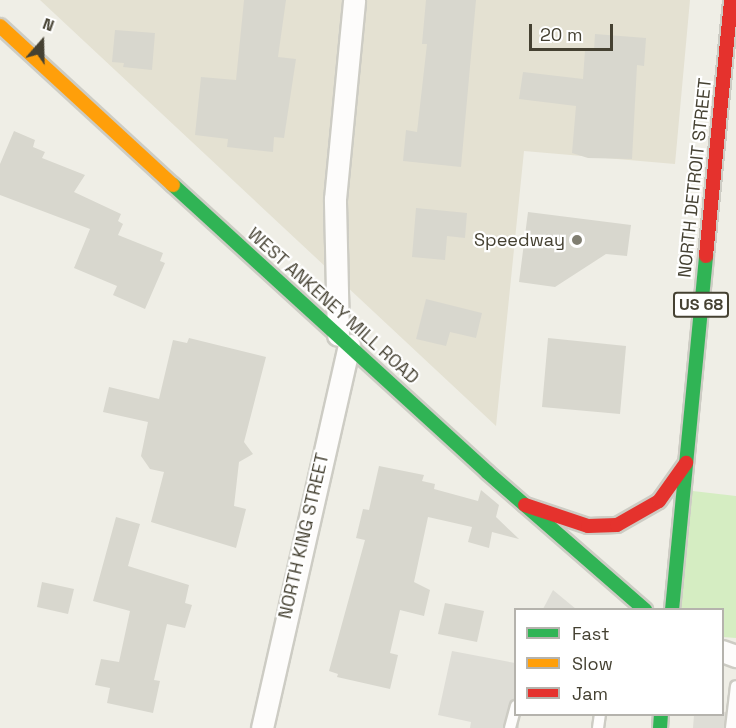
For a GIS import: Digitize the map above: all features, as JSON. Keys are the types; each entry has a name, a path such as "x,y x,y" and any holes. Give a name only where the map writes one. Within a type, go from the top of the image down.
{"main road":[{"name":"NORTH DETROIT STREET","path":"672,608 730,0"},
{"name":"WEST ANKENEY MILL ROAD","path":"0,26 525,505 644,608"},
{"path":"525,505 588,526 617,525 645,512 659,501 687,462"}],"street":[{"name":"NORTH KING STREET","path":"262,728 343,340 335,200 354,0"}],"lane":[{"path":"731,728 736,686"},
{"path":"510,728 514,713"}],"shaded area":[{"path":"40,0 690,0 675,164 524,151 496,426"},
{"path":"553,590 575,608 544,608"},
{"path":"452,651 514,663 514,716 518,716 519,728 470,728 471,722 438,715"},
{"path":"724,712 736,713 736,728 693,728 694,716 724,716"}],"green space":[{"path":"684,490 736,496 736,638 724,637 724,608 672,608"}],"building":[{"path":"244,0 286,0 278,57 296,59 284,138 274,137 273,152 227,147 228,139 195,135 201,77 236,80"},
{"path":"426,0 476,0 461,167 403,161 406,130 417,132 427,44 422,44"},
{"path":"115,30 155,33 152,70 123,67 124,63 112,62"},
{"path":"595,34 646,38 644,66 637,65 632,159 588,158 572,153 576,106 519,99 523,72 583,79 585,50 594,50"},
{"path":"14,131 35,140 33,147 45,152 42,158 85,175 74,192 121,214 118,221 123,224 118,235 163,253 160,261 165,263 145,309 113,295 117,286 74,268 90,229 0,195 0,164"},
{"path":"416,208 467,213 465,238 447,236 445,260 412,257"},
{"name":"Speedway","path":"528,212 631,225 627,256 606,254 555,287 519,282"},
{"path":"426,299 482,313 476,338 450,332 446,346 416,339"},
{"path":"189,338 266,357 244,442 253,454 239,462 234,506 246,509 236,548 151,522 164,472 150,469 141,456 148,422 103,412 109,387 159,399 173,340 187,343"},
{"path":"548,338 626,346 620,414 542,407"},
{"path":"379,466 424,475 422,481 435,484 434,489 478,501 481,490 499,505 496,517 519,539 492,532 489,548 468,542 472,527 428,517 414,582 430,590 424,616 400,610 390,653 398,655 390,689 337,677 338,674 329,671 365,540 356,538 363,509 369,510"},
{"path":"116,517 140,524 128,566 189,585 185,603 192,605 185,628 167,624 154,680 160,681 153,713 107,703 110,688 95,685 101,659 119,662 130,611 93,601"},
{"path":"42,582 74,589 68,614 37,607"},
{"path":"445,603 484,611 477,642 438,634"}],"traffic: fast":[{"path":"173,185 487,472 643,608"},
{"path":"672,608 706,256"},
{"path":"660,728 661,716"}],"traffic: slow":[{"path":"0,26 173,185"}],"traffic: jam":[{"path":"706,256 731,0"},
{"path":"525,505 588,526 617,525 659,501 686,463"}],"place":[{"name":"Speedway","path":"577,240"}]}
